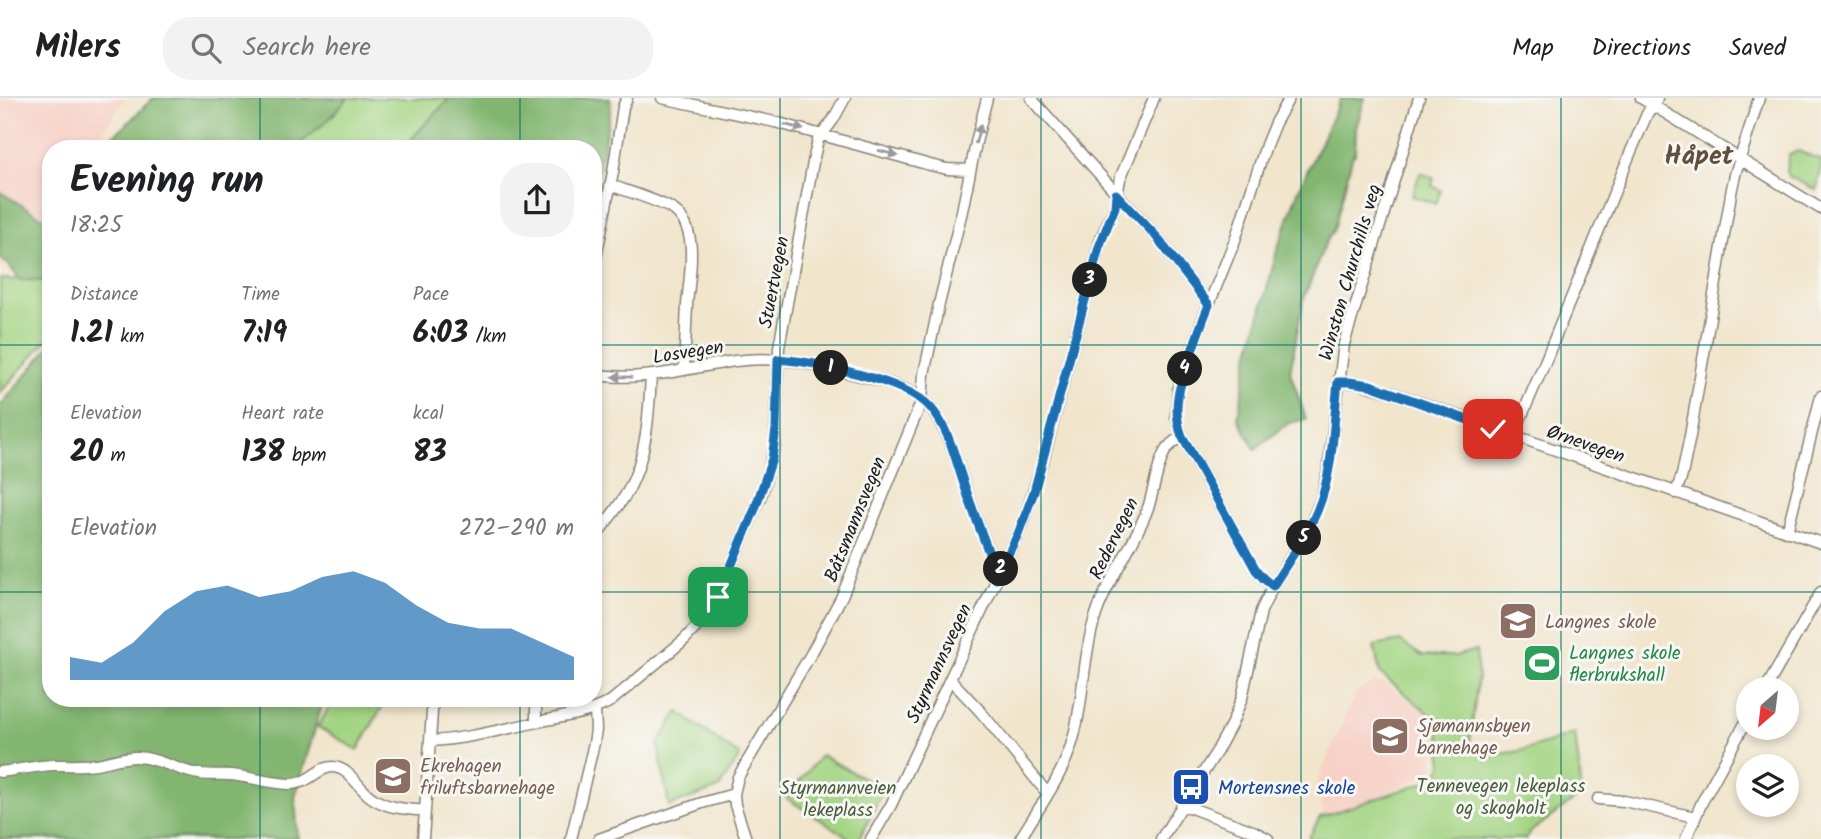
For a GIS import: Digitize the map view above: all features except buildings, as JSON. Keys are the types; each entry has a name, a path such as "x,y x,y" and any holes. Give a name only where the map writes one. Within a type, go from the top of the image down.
{"street":[{"path":"602,226 623,107 627,98"},
{"path":"662,98 775,122 947,169 970,170"},
{"path":"718,110 724,98"},
{"name":"Stuertvegen","path":"602,706 684,640 706,617 718,597 755,509 772,459 782,330 814,157 818,140 845,98"},
{"name":"Båtsmannsvegen","path":"734,794 738,777 842,596 922,400 922,384 929,351 987,98"},
{"path":"1031,98 1155,235 1209,305"},
{"name":"Styrmannsvegen","path":"871,839 891,805 1018,534 1034,492 1099,247 1115,207 1124,169 1154,98"},
{"path":"1273,586 1256,570 1182,436 1176,416 1178,390 1235,240 1266,145 1289,98"},
{"name":"Winston Churchills veg","path":"1161,839 1225,737 1238,710 1256,626 1266,597 1310,526 1322,497 1344,344 1419,98"},
{"path":"1641,98 1655,102 1821,209"},
{"path":"1676,492 1686,456 1732,188 1759,98"},
{"path":"1513,436 1629,156 1655,102"},
{"path":"610,185 672,209 684,222 689,233 691,261 684,370"},
{"name":"Losvegen","path":"602,375 651,375 739,361 778,359 884,382 910,392 937,416 948,439 996,579"},
{"path":"602,527 621,503 634,478 646,430 651,375"},
{"name":"Ørnevegen","path":"1338,382 1370,385 1821,543"},
{"path":"1787,532 1821,396"},
{"name":"Redervegen","path":"1020,839 1048,794 1072,744 1097,614 1144,519 1163,453 1182,436"},
{"path":"1772,677 1821,592"},
{"path":"950,680 980,711 1048,794"},
{"path":"424,839 433,707"},
{"path":"536,707 536,722"},
{"name":"Stuertvegen","path":"431,741 456,739 600,707"},
{"path":"571,839 594,743 596,709"},
{"path":"1686,839 1736,740"},
{"path":"0,772 99,764 136,756 157,760 170,767 197,774 228,775 294,784 333,767 347,773 368,796 384,804 425,811"},
{"path":"599,839 734,794 746,839"},
{"path":"1598,799 1624,801 1695,817"},
{"path":"1184,805 1268,839"}],"shaded area":[{"path":"0,98 125,98 98,140 42,140 42,224 29,243 0,269"},
{"path":"1382,682 1430,716 1433,768 1427,774 1365,802 1324,814 1316,785 1356,691"}],"green space":[{"path":"153,98 348,98 305,140 108,140"},
{"path":"348,98 448,98 410,140 304,140"},
{"path":"448,98 610,98 611,108 602,152 602,140 410,140"},
{"path":"1341,98 1365,98 1356,128 1355,155 1353,154 1334,229 1325,244 1303,301 1290,372 1306,419 1289,423 1255,449 1238,418 1248,359 1278,247 1299,189"},
{"path":"1798,151 1821,160 1816,190 1788,176 1786,170 1789,155"},
{"path":"1420,173 1434,178 1432,186 1441,190 1436,204 1412,196"},
{"path":"0,192 42,217 42,281 20,280 0,258"},
{"path":"0,279 42,281 42,345 0,393"},
{"path":"42,356 42,707 321,707 295,797 298,839 0,839 0,406"},
{"name":"Tennevegen lekeplass og skogholt","path":"1400,641 1422,656 1455,656 1476,650 1478,677 1469,750 1509,753 1575,733 1582,794 1529,833 1526,839 1308,839 1320,817 1432,780 1443,765 1438,721 1380,673 1374,646"},
{"path":"329,707 382,707 358,750 318,727"},
{"path":"678,712 740,756 719,788 669,806 658,744"},
{"name":"Styrmannveien lekeplass","path":"821,755 884,789 859,839 851,839 786,798"}],"place":[{"name":"Langnes skole","path":"1518,621"},
{"name":"Langnes skole flerbrukshall","path":"1542,663"},
{"name":"Sjømannsbyen barnehage","path":"1390,736"},
{"name":"Ekrehagen friluftsbarnehage","path":"393,776"},
{"name":"Mortensnes skole","path":"1191,787"}],"district":[{"name":"Håpet","path":"1699,155"}],"route":[{"path":"718,597 768,475 775,444 778,359 793,360 884,382 910,392 930,407 948,439 996,579 1023,523 1034,492 1101,238 1115,207 1116,194 1155,235 1209,305 1178,390 1178,426 1256,570 1268,583 1273,586 1303,540 1322,497 1332,442 1338,382 1370,385 1493,429"}]}
